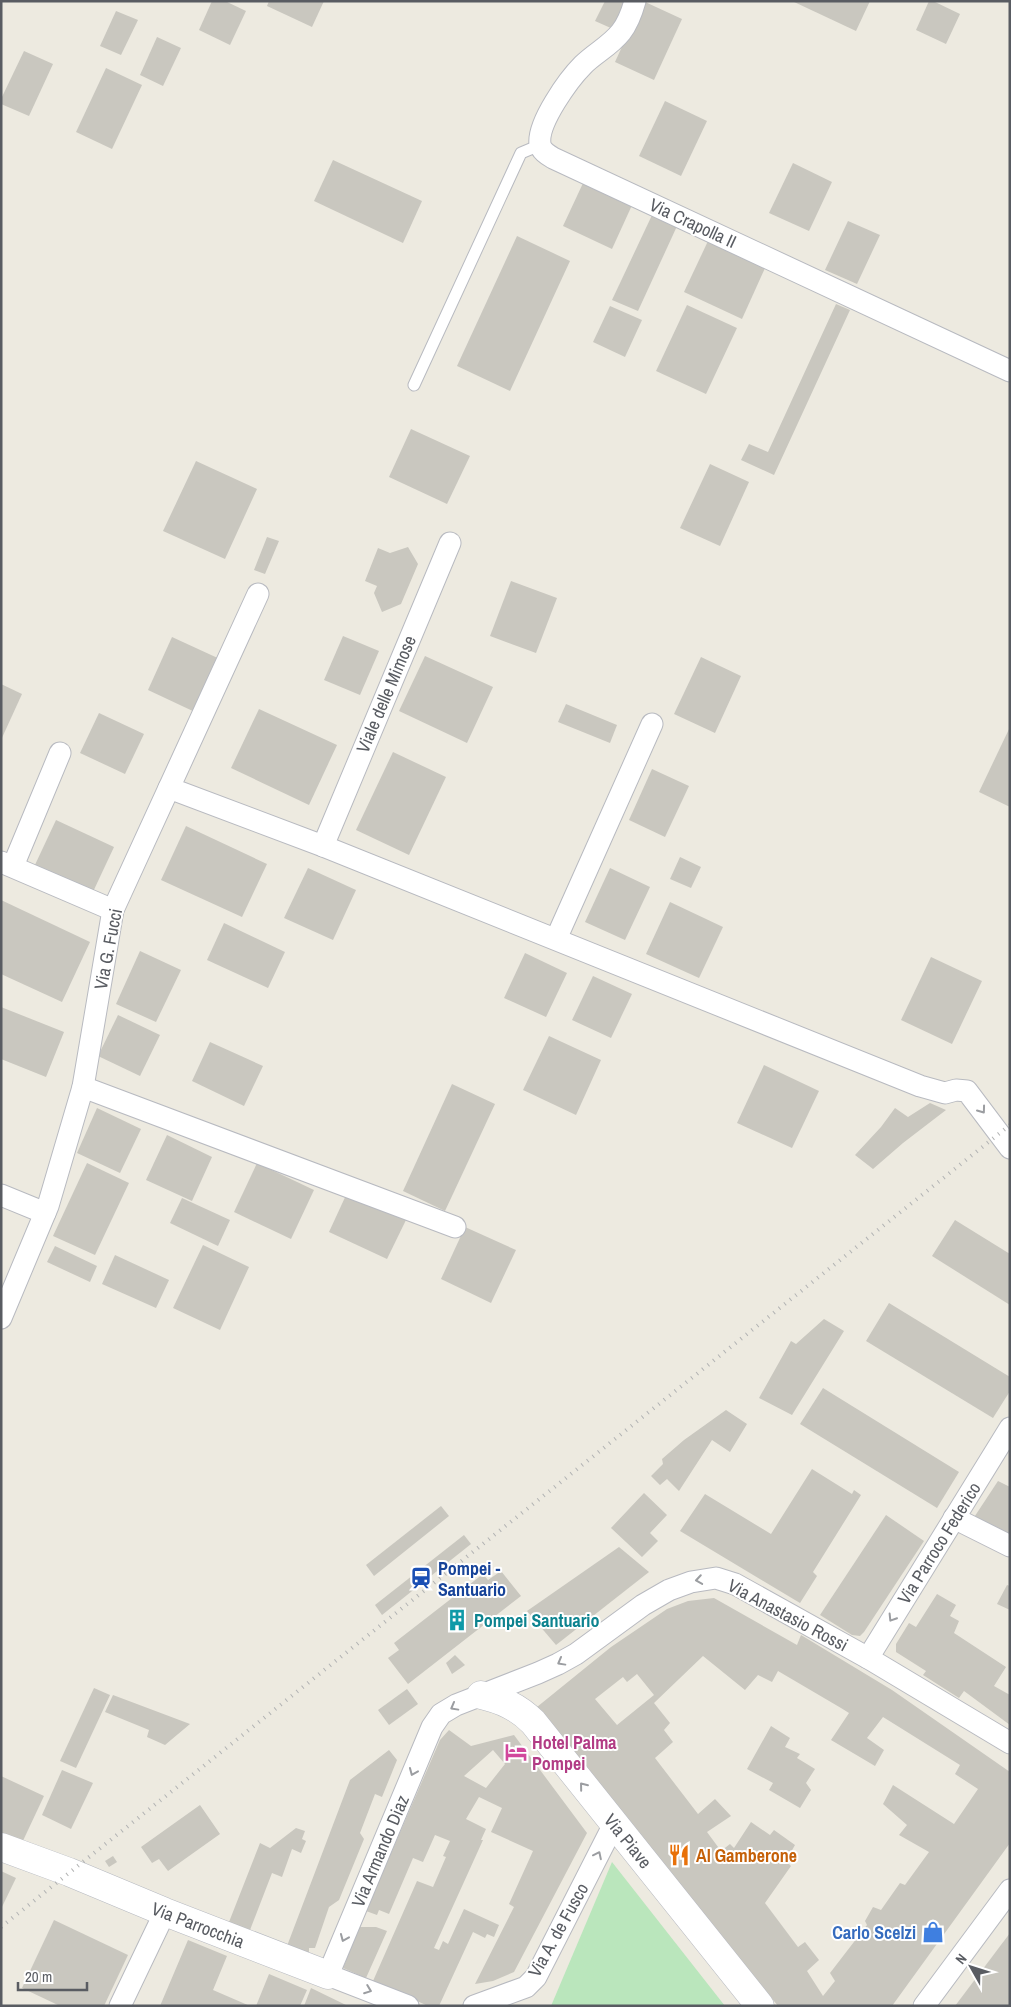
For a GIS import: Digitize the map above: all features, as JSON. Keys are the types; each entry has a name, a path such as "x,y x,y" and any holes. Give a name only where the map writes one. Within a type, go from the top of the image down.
{"street":[{"path":"540,144 542,131 566,84 584,64 620,33 627,23 635,1"},
{"name":"Via Crapolla II","path":"540,144 544,152 553,158 1010,371"},
{"name":"Viale delle Mimose","path":"323,846 450,542"},
{"name":"Via G. Fucci","path":"1,1318 45,1213 83,1087 113,910 258,594"},
{"path":"556,939 652,724"},
{"path":"60,753 7,864 113,910"},
{"path":"169,788 323,846 920,1086 945,1093 956,1090 967,1091 1010,1148"},
{"path":"83,1087 455,1228"},
{"path":"1,1195 45,1213"},
{"name":"Via Parroco Federico","path":"868,1658 1010,1428"},
{"path":"954,1518 1010,1546"},
{"name":"Via Anastasio Rossi","path":"432,1727 441,1714 456,1705 538,1674 576,1654 643,1606 669,1590 691,1582 716,1578 735,1584 868,1658 1010,1743"},
{"name":"Via Piave","path":"481,1695 500,1700 521,1710 760,2006"},
{"name":"Via Armando Diaz","path":"328,1975 432,1727"},
{"name":"Via A. de Fusco","path":"474,2006 526,1987 536,1977 614,1824"},
{"name":"Via Parrocchia","path":"1,1847 69,1872 165,1912 328,1975"},
{"path":"924,2006 1010,1890"},
{"path":"120,2006 165,1912"},
{"path":"328,1975 408,2006"}],"lane":[{"path":"414,385 521,153 540,144"}],"green space":[{"path":"612,1862 725,2006 551,2006"}],"building":[{"path":"212,1 225,1 246,11 230,45 199,30"},
{"path":"269,1 324,1 312,27 267,6"},
{"path":"605,1 625,1 613,29 595,21"},
{"path":"643,1 682,19 654,80 615,62"},
{"path":"792,1 870,1 856,31"},
{"path":"929,1 933,1 960,14 946,44 916,30"},
{"path":"116,11 138,20 121,55 100,46"},
{"path":"157,37 181,48 163,86 140,75"},
{"path":"24,51 53,64 29,116 1,104 1,99"},
{"path":"106,68 142,85 112,149 76,132"},
{"path":"665,101 707,121 681,176 639,156"},
{"path":"333,160 422,201 403,243 314,201"},
{"path":"793,163 832,182 809,231 769,213"},
{"path":"584,181 633,203 612,249 563,226"},
{"path":"653,213 678,224 638,311 612,300"},
{"path":"848,221 880,235 857,284 825,270"},
{"path":"517,236 570,261 510,391 457,366"},
{"path":"708,241 765,268 742,319 684,292"},
{"path":"836,304 850,310 774,475 741,460 749,444 768,452"},
{"path":"687,305 737,328 706,394 656,371"},
{"path":"610,306 642,320 625,357 593,342"},
{"path":"411,429 470,456 447,504 389,477"},
{"path":"196,461 257,489 225,559 163,531"},
{"path":"710,464 749,482 720,546 680,528"},
{"path":"267,537 279,541 265,574 254,570"},
{"path":"408,547 418,564 401,604 382,612 374,593 377,586 365,581 378,548 390,553"},
{"path":"511,581 557,598 536,653 490,636"},
{"path":"343,636 379,651 360,695 324,680"},
{"path":"172,637 222,660 197,713 148,690"},
{"path":"425,656 493,687 467,743 399,711"},
{"path":"701,657 741,676 715,733 674,714"},
{"path":"1,684 22,694 1,740"},
{"path":"566,704 617,725 610,743 558,722"},
{"path":"259,709 337,745 309,805 231,768"},
{"path":"99,713 144,734 125,774 80,753"},
{"path":"1010,727 1010,807 979,792"},
{"path":"393,752 446,777 409,855 356,830"},
{"path":"652,769 689,786 665,837 629,820"},
{"path":"56,820 114,847 92,894 34,867"},
{"path":"186,826 267,864 242,917 161,880"},
{"path":"680,857 701,867 691,888 670,879"},
{"path":"308,868 356,890 333,940 284,918"},
{"path":"610,868 650,887 625,940 585,922"},
{"path":"1,900 90,942 62,1002 1,974"},
{"path":"670,902 723,927 699,978 646,954"},
{"path":"224,923 285,952 268,988 207,960"},
{"path":"140,951 181,970 156,1022 116,1004"},
{"path":"525,953 567,973 546,1017 504,998"},
{"path":"931,957 982,981 952,1044 901,1020"},
{"path":"593,976 632,994 611,1038 572,1020"},
{"path":"1,1007 64,1032 46,1077 1,1059"},
{"path":"118,1015 160,1035 140,1076 98,1056"},
{"path":"549,1036 601,1060 576,1115 523,1090"},
{"path":"210,1042 263,1066 244,1106 192,1081"},
{"path":"764,1065 819,1091 792,1148 737,1123"},
{"path":"452,1084 495,1104 445,1211 403,1191"},
{"path":"930,1103 946,1110 873,1169 855,1155 881,1127 895,1108 908,1117"},
{"path":"97,1108 141,1129 120,1173 77,1153"},
{"path":"167,1135 212,1157 192,1201 146,1180"},
{"path":"87,1163 129,1183 95,1255 53,1236"},
{"path":"257,1163 314,1190 291,1239 234,1212"},
{"path":"347,1193 406,1220 387,1259 329,1232"},
{"path":"182,1198 230,1220 218,1246 170,1223"},
{"path":"955,1220 1010,1254 1010,1305 932,1256"},
{"path":"465,1227 516,1250 491,1303 441,1279"},
{"path":"203,1245 249,1267 220,1330 173,1308"},
{"path":"55,1246 97,1266 90,1282 47,1262"},
{"path":"115,1255 169,1280 156,1308 102,1284"},
{"path":"889,1303 1010,1377 1010,1391 993,1418 866,1341"},
{"path":"824,1319 844,1331 792,1415 759,1398 791,1341 796,1344"},
{"path":"823,1388 959,1472 937,1508 800,1424"},
{"path":"726,1410 747,1424 730,1452 712,1440 679,1491 667,1479 660,1485 651,1476 663,1464 662,1459 684,1440"},
{"path":"812,1469 852,1494 854,1490 861,1495 813,1572 817,1576 800,1603 680,1531 705,1494 771,1534"},
{"path":"998,1481 1010,1487 1010,1543 969,1525"},
{"path":"644,1493 667,1515 650,1533 658,1541 642,1557 611,1528"},
{"path":"441,1506 449,1516 374,1576 366,1565"},
{"path":"886,1515 924,1541 864,1632 860,1636 852,1635 820,1615"},
{"path":"464,1535 471,1544 382,1615 375,1605"},
{"path":"619,1547 649,1572 556,1645 527,1611"},
{"name":"Pompei Santuario","path":"501,1571 521,1596 408,1684 388,1658 399,1650 394,1643 483,1574 488,1580"},
{"path":"1007,1585 1010,1586 1010,1610 997,1604"},
{"path":"937,1594 956,1605 950,1616 959,1621 954,1633 1006,1667 994,1686 1010,1695 1010,1725 964,1691 959,1698 923,1675 926,1671 896,1652 896,1644 909,1623 916,1627"},
{"path":"714,1598 797,1645 801,1635 892,1690 1010,1772 1010,1843 892,2006 778,2006 537,1707 611,1647 667,1609 688,1601","holes":["703,1656 745,1690 758,1675 772,1682 778,1671 849,1713 831,1740 875,1766 884,1750 867,1738 883,1717 960,1765 955,1774 978,1789 954,1824 893,1785 883,1804 907,1825 899,1835 929,1852 905,1885 900,1883 881,1910 873,1907 865,1921 867,1925 830,1973 835,1981 823,1996 807,1971 819,1960 805,1942 798,1947 765,1903 791,1866 786,1861 795,1845 774,1830 770,1835 751,1822 734,1848 730,1844 721,1851 707,1832 731,1816 715,1799 698,1814 655,1758 673,1742 664,1730 670,1723 654,1703","637,1674 654,1695 617,1725 595,1699 623,1677 627,1682"]},
{"path":"455,1655 465,1665 452,1674 446,1663"},
{"path":"94,1688 110,1695 76,1768 60,1761"},
{"path":"407,1689 418,1704 389,1725 378,1710"},
{"path":"113,1695 190,1724 165,1745 147,1737 149,1730 105,1712"},
{"path":"771,1726 790,1738 785,1747 800,1754 797,1758 815,1769 806,1783 811,1790 800,1808 769,1790 773,1783 747,1769"},
{"path":"449,1730 471,1746 514,1735 587,1833 514,1972 493,1981 475,1984 514,1907 509,1904 533,1851 491,1832 502,1808 479,1797 466,1819 486,1829 481,1840 483,1840 434,1948 439,1950 443,1941 448,1944 464,1909 499,1925 494,1937 487,1934 485,1938 473,1932 439,2006 428,2006 373,1981 417,1881 433,1887 446,1857 443,1856 450,1841 435,1835 423,1862 413,1858 389,1914 379,1910 377,1915 366,1911 440,1740","holes":["493,1750 505,1764 486,1788 464,1776"]},
{"path":"389,1750 397,1760 382,1797 375,1794 360,1833 364,1839 339,1900 329,1907 315,1948 309,1948 309,1953 287,1946 350,1780"},
{"path":"62,1770 93,1783 71,1829 42,1815"},
{"path":"1,1776 44,1796 21,1845 1,1836"},
{"path":"200,1805 220,1834 168,1871 159,1859 152,1863 141,1847"},
{"path":"296,1828 305,1831 302,1839 306,1841 301,1853 292,1849 282,1877 272,1873 250,1930 229,1922 260,1843 270,1848"},
{"path":"113,1856 117,1862 109,1867 105,1861"},
{"path":"1,1871 16,1878 1,1909"},
{"path":"54,1920 128,1955 104,2006 60,2006 22,1988"},
{"path":"356,1927 376,1927 387,1931 366,1978 343,1968 346,1961 343,1957"},
{"path":"1010,1933 1010,2006 955,2006"},
{"path":"188,1940 227,1956 213,1990 250,2006 160,2006"},
{"path":"269,1974 307,1990 300,2006 256,2006"},
{"path":"311,1988 348,2006 304,2006"}],"railway":[{"path":"1,1927 1010,1125"}],"place":[{"name":"Pompei - Santuario","path":"421,1578"},
{"name":"Pompei Santuario","path":"457,1620"},
{"name":"Hotel Palma Pompei","path":"516,1752"},
{"name":"Al Gamberone","path":"679,1855"},
{"name":"Carlo Scelzi","path":"933,1932"}]}
